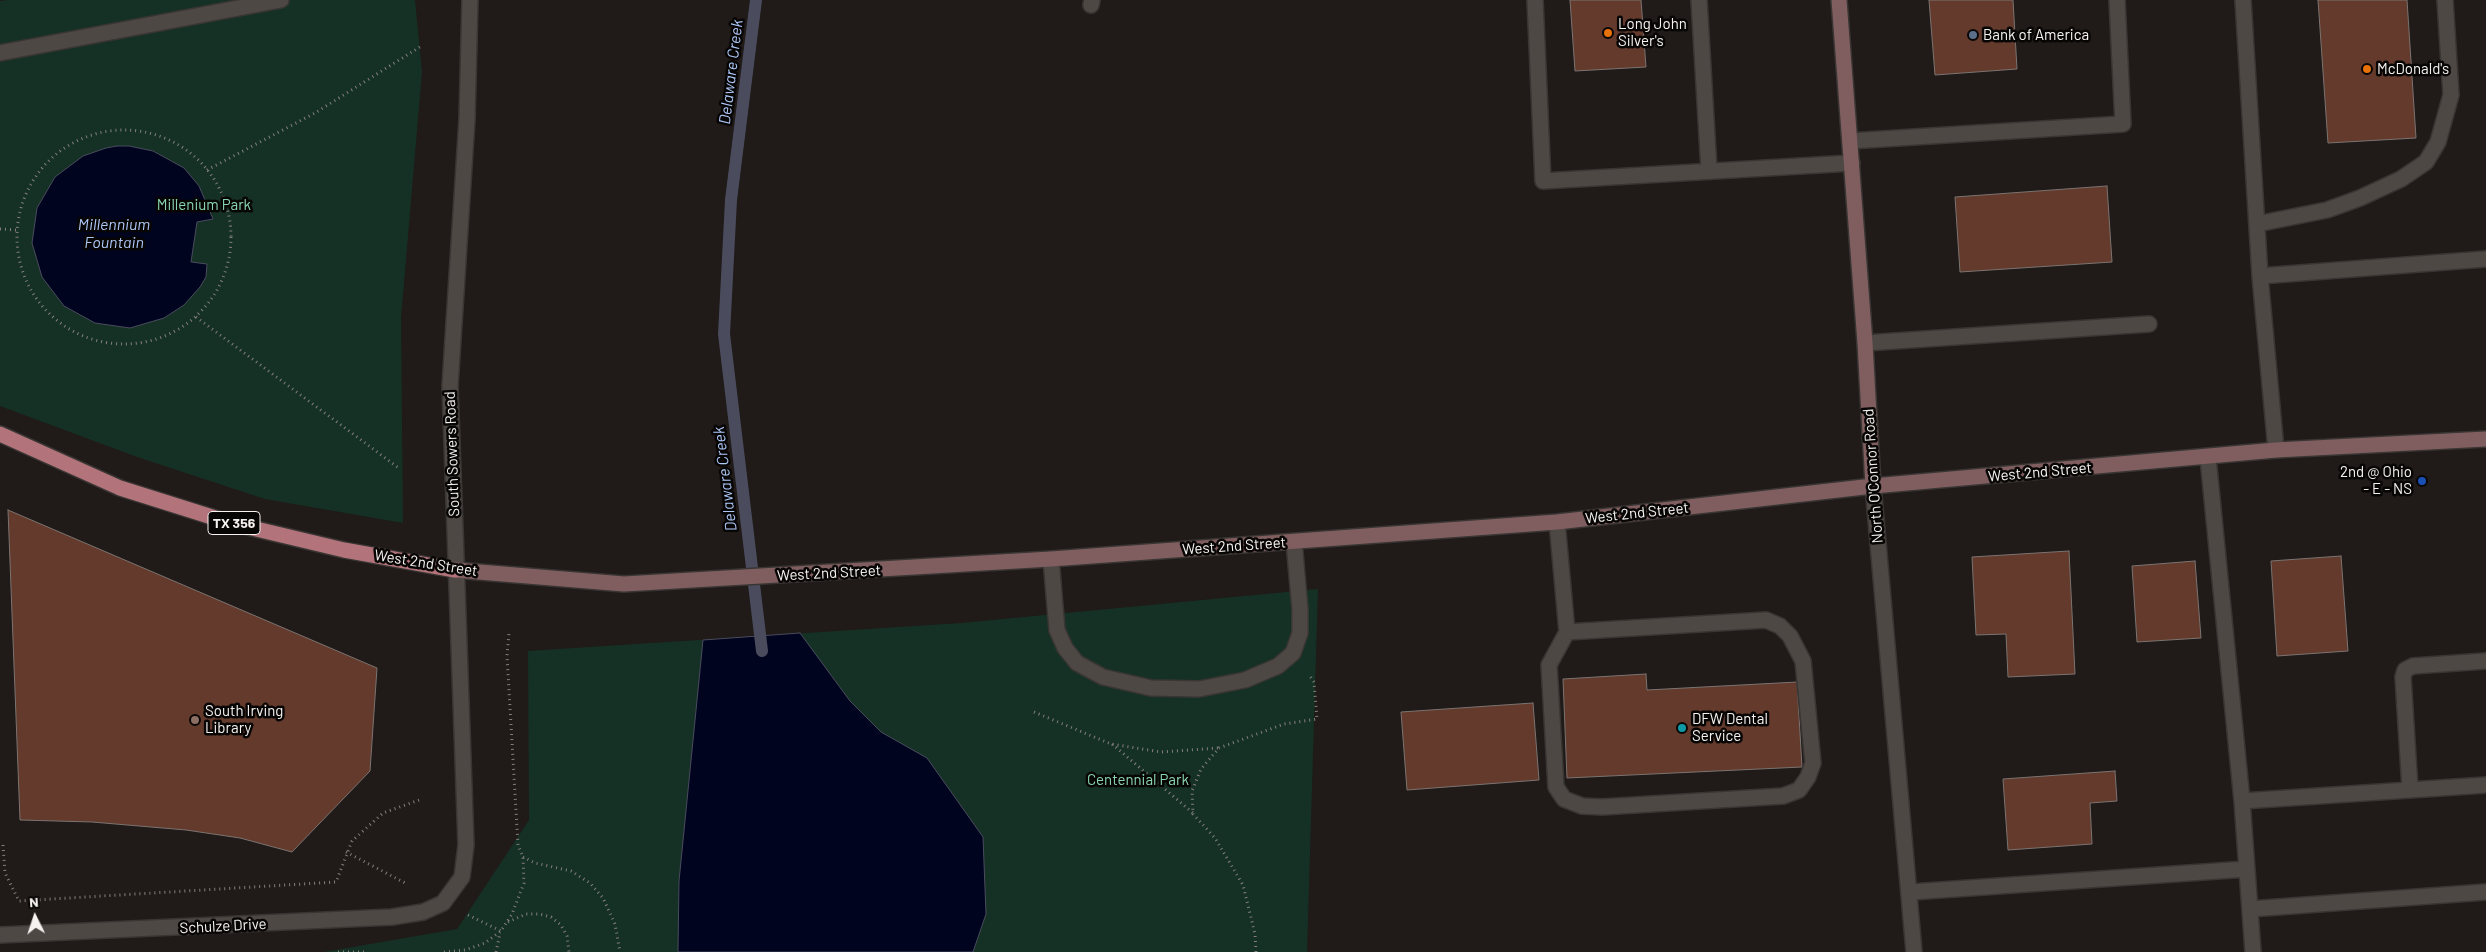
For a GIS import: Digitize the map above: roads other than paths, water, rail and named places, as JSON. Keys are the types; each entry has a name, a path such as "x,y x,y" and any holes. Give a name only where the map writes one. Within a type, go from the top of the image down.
{"main road":[{"name":"North O'Connor Road","path":"1839,0 1866,343 1873,486"},
{"name":"West 2nd Street","path":"0,434 120,488 231,523 344,550 455,570 624,584 1051,559 1557,522 1873,486 2208,458 2276,450 2486,439"}],"street":[{"path":"0,53 281,0"},
{"path":"1535,0 1544,181 1852,163"},
{"path":"1699,0 1709,170"},
{"path":"1850,141 2123,124 2116,0"},
{"path":"2243,0 2260,276 2276,450"},
{"path":"2257,224 2327,210 2360,198 2401,179 2426,162 2438,142 2451,96 2445,0"},
{"name":"South Sowers Road","path":"443,903 462,877 466,845 450,386 472,2"},
{"path":"2260,276 2486,259"},
{"path":"1866,343 2149,324"},
{"path":"2208,458 2242,801 2254,952"},
{"name":"North O'Connor Road","path":"1873,486 1911,892 1914,952"},
{"path":"1557,522 1567,632 1549,665 1556,787 1564,799 1582,806 1602,807 1783,796 1799,790 1808,777 1813,763 1803,661 1790,636 1780,626 1766,620 1567,632"},
{"path":"1051,559 1057,630 1065,648 1077,663 1103,677 1151,688 1199,689 1245,680 1278,666 1293,653 1300,633 1300,609 1294,542"},
{"path":"2410,790 2403,677 2405,670 2413,666 2486,661"},
{"path":"2242,801 2486,784"},
{"path":"1911,892 2247,869"},
{"path":"2250,909 2486,892"},
{"name":"Schulze Drive","path":"0,935 392,917 423,912 443,903"}],"water":[{"name":"Millennium Fountain","path":"117,146 129,146 153,151 184,168 199,186 213,219 197,222 191,262 207,264 206,277 200,287 184,305 164,318 130,328 95,323 64,306 42,277 32,243 37,208 55,177 83,156"},
{"path":"800,633 850,701 881,732 927,758 983,837 986,914 973,952 678,952 679,881 703,640"}],"waterway":[{"name":"Delaware Creek","path":"756,0 731,200 724,334 762,651"}],"place":[{"name":"Long John Silver's","path":"1608,33"},
{"name":"Bank of America","path":"1973,35"},
{"name":"McDonald's","path":"2367,69"},
{"name":"2nd @ Ohio - E - NS","path":"2422,481"},
{"name":"South Irving Library","path":"195,720"},
{"name":"DFW Dental Service","path":"1682,728"}],"park label":[{"name":"Millenium Park","path":"204,205"},
{"name":"Centennial Park","path":"1138,780"}]}
